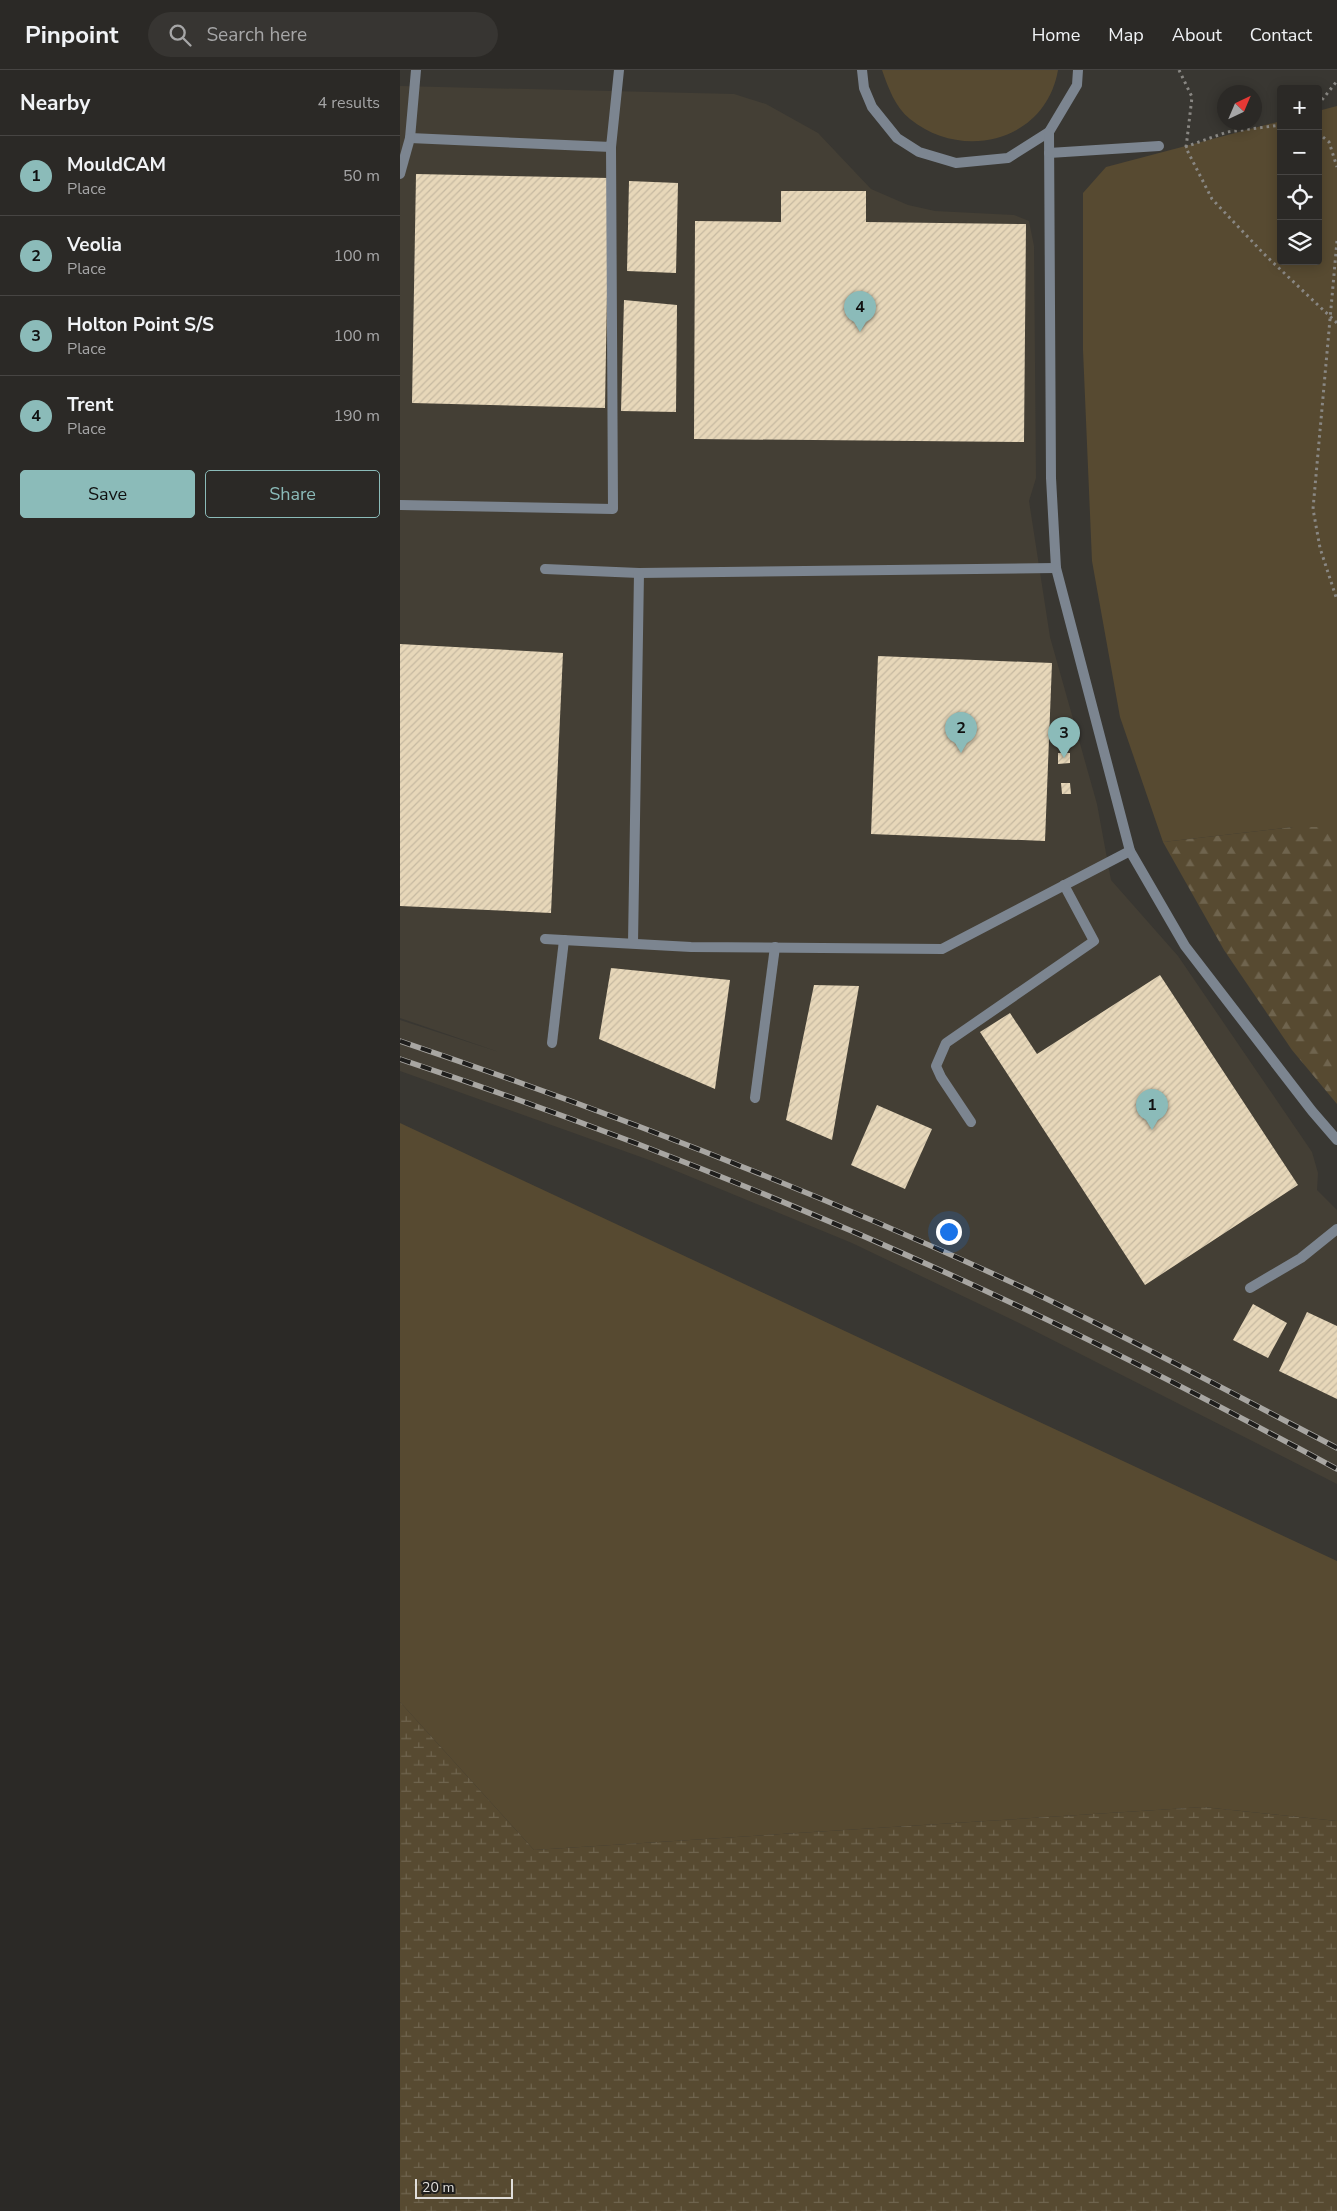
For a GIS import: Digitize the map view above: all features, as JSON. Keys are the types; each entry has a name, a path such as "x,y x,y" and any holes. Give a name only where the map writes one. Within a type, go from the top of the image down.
{"lane":[{"path":"400,174 410,138 416,70"},
{"path":"400,505 613,509 611,148 619,70"},
{"path":"862,70 864,88 872,107 897,138 919,152 956,164 1008,158 1049,132 1077,85 1078,70"},
{"path":"1049,132 1051,478 1056,568 1130,851 1185,946 1312,1111 1337,1140"},
{"path":"410,138 611,148"},
{"path":"1049,153 1159,146"},
{"path":"544,570 640,573 1056,568"},
{"path":"633,944 640,573"},
{"path":"545,939 633,944 942,949 1130,851"},
{"path":"971,1122 941,1077 936,1066 946,1043 1094,941 1064,886"},
{"path":"552,1043 564,940"},
{"path":"755,1098 775,947"},
{"path":"1250,1288 1301,1258 1337,1229"}],"path":[{"path":"1179,70 1192,97 1186,148 1212,199 1264,254 1337,323"},
{"path":"1322,100 1337,81"},
{"path":"1159,146 1186,148 1226,132 1277,126"},
{"path":"1322,136 1329,142 1337,167"},
{"path":"1337,241 1313,508 1320,548 1337,600"}],"shaded area":[{"path":"400,86 734,94 766,104 818,133 871,189 908,205 935,211 1014,215 1029,221 1034,246 1036,478 1029,501 1050,637 1097,804 1111,880 1178,956 1312,1152 1318,1173 1317,1190 1337,1210 1337,1484 1021,1324 852,1243 652,1161 400,1071 400,1020 499,1052 400,1018"}],"green space":[{"path":"882,70 1058,70 1050,94 1037,114 1020,128 999,137 977,141 954,139 931,132 910,119 896,103"},
{"path":"1337,106 1337,827 1293,827 1163,842 1120,717 1092,561 1083,350 1083,193 1106,167 1247,130 1262,130 1262,126 1277,122 1277,265 1322,265 1322,110"},
{"path":"1293,827 1337,827 1337,1104 1292,1050 1224,950 1163,842"},
{"path":"400,1123 1337,1561 1337,1821 1203,1807 534,1850 400,1702"},
{"path":"400,1702 534,1850 1203,1807 1337,1821 1337,2211 400,2211"}],"building":[{"path":"416,174 609,178 605,408 412,403"},
{"path":"629,181 678,183 676,273 627,271"},
{"path":"781,191 866,191 866,222 1026,224 1024,442 694,439 695,221 781,222"},
{"path":"624,300 677,305 676,412 621,411"},
{"path":"400,644 563,653 551,913 400,906"},
{"path":"878,656 1052,663 1045,841 871,834"},
{"path":"1058,753 1070,753 1070,763 1058,764"},
{"path":"1061,783 1070,783 1071,794 1062,794"},
{"path":"611,968 730,980 715,1089 599,1039"},
{"path":"1160,975 1298,1185 1145,1285 980,1032 1010,1013 1037,1054"},
{"path":"814,985 859,986 832,1140 786,1120"},
{"path":"877,1105 932,1129 905,1189 851,1165"},
{"path":"1253,1304 1287,1323 1268,1358 1233,1340"},
{"path":"1307,1312 1337,1326 1337,1399 1279,1371"}],"railway":[{"path":"400,1041 638,1126 872,1220 1065,1308 1337,1448"},
{"path":"400,1059 557,1114 712,1173 941,1270 1097,1344 1337,1469"}],"place":[{"name":"Trent","path":"860,332"},
{"name":"Veolia","path":"961,753"},
{"name":"Holton Point S/S","path":"1064,758"},
{"name":"MouldCAM","path":"1152,1130"}]}
